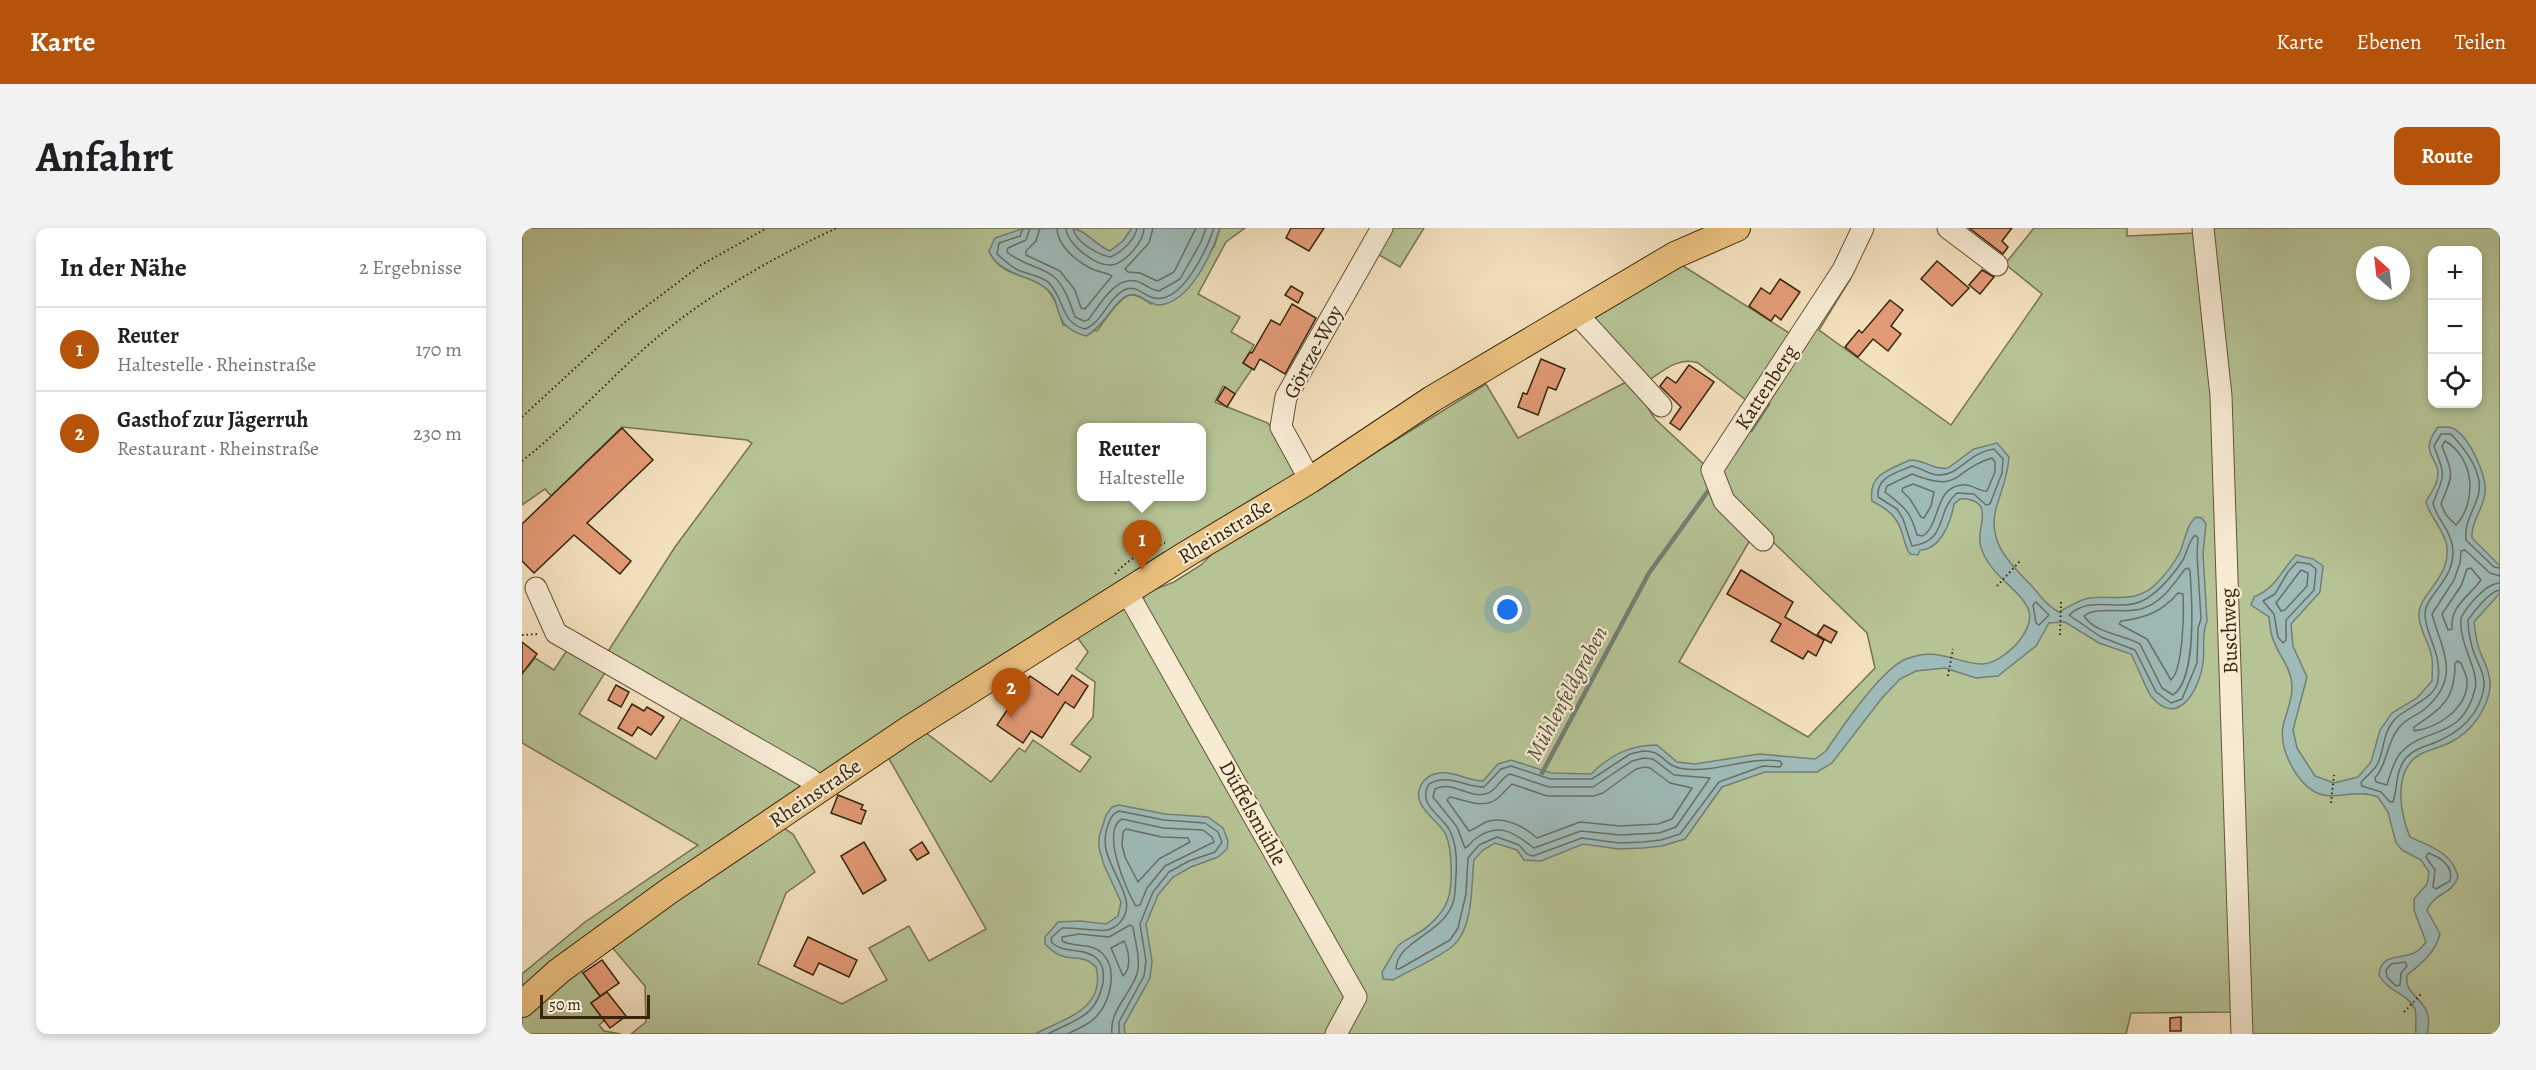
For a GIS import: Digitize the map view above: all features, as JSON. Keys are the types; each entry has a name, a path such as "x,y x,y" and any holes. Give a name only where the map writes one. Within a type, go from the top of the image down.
{"main road":[{"name":"Rheinstraße","path":"522,1004 559,971 660,897 909,729 1310,480 1432,399 1675,255 1737,228"}],"street":[{"name":"Görtze-Woy","path":"1310,480 1281,427 1286,397 1382,228"},
{"name":"Kattenberg","path":"1763,540 1725,501 1712,470 1843,270 1863,228"},
{"path":"1948,228 1997,265"},
{"name":"Buschweg","path":"2203,228 2222,396 2242,1034"},
{"path":"1577,314 1661,406"},
{"path":"536,588 556,633 810,779 820,789"},
{"name":"Düffelsmühle","path":"1127,592 1356,997 1335,1034"}],"path":[{"path":"522,417 624,323 700,265 767,228"},
{"path":"522,461 655,339 727,288 812,239 837,228"},
{"path":"1997,586 2020,561"},
{"path":"2060,635 2061,602"},
{"path":"1948,676 1953,649"},
{"path":"2331,802 2334,776"},
{"path":"2404,1012 2421,994"}],"green space":[{"path":"522,228 1034,228 1022,229 989,251 1000,266 1037,282 1048,290 1056,304 1063,325 1097,331 1119,303 1129,295 1138,296 1151,304 1214,247 1220,228 1245,228 1226,242 1198,294 1240,317 1231,332 1254,345 1243,363 1252,369 1235,394 1223,386 1215,402 1268,423 1292,461 1314,469 1211,533 1163,553 1136,570 1099,603 827,777 806,771 605,656 675,547 752,443 747,440 622,427 551,496 545,489 522,505"},
{"path":"1071,228 1132,228 1123,241 1110,251"},
{"path":"1388,228 1424,228 1400,267 1374,252"},
{"path":"2034,228 2127,228 2127,236 2196,233 2214,397 2234,1012 2131,1013 2126,1034 1341,1034 1357,1005 1141,608 1145,593 1174,582 1201,565 1231,535 1323,485 1486,384 1518,438 1630,380 1655,419 1708,468 1753,535 1679,662 1808,737 1875,668 1867,633 1740,510 1717,474 1850,276 1851,278 1819,330 1951,425 2042,294 2005,264"},
{"path":"2209,228 2500,228 2500,1034 2248,1034"},
{"path":"1680,264 1794,336 1751,404 1698,363 1691,361 1684,361 1665,369 1648,381 1591,317"},
{"path":"1122,609 1134,612 1347,994 1329,1034 631,1034 646,1022 645,986 610,945 782,827 793,834 815,872 786,893 758,964 842,1004 887,980 869,948 909,926 929,961 986,929 888,757 926,733 991,782 1019,748 1025,752 1033,740 1080,772 1091,757 1071,744 1093,717 1095,682 1076,669 1088,652 1077,637"},
{"path":"569,647 608,668 579,714 656,759 685,712 798,777 804,792 522,995 522,974 585,922 698,845 522,743 522,664 527,668 535,658 554,670"},
{"path":"580,969 600,996 591,1003 604,1021 599,1025 604,1031 621,1034 522,1034 522,1017"}],"water":[{"path":"1071,228 1110,251 1123,241 1132,228 1220,228 1198,275 1180,296 1159,305 1136,295 1124,297 1086,336 1066,326 1050,292 1036,282 1006,269 993,259 989,251 995,238 1022,229"},
{"path":"2438,427 2451,428 2458,432 2465,439 2480,467 2485,493 2473,526 2472,538 2500,566 2500,593 2474,622 2478,646 2490,683 2482,712 2458,738 2421,754 2412,761 2402,781 2401,804 2410,837 2433,847 2446,856 2458,877 2452,887 2430,904 2427,910 2440,934 2438,941 2423,962 2407,975 2410,990 2424,1006 2429,1022 2427,1034 2416,1034 2416,1015 2412,1004 2387,985 2379,975 2384,963 2388,960 2416,952 2426,942 2414,910 2414,899 2427,884 2429,872 2421,860 2402,850 2396,843 2388,812 2378,797 2361,794 2322,795 2308,787 2295,772 2286,754 2282,735 2291,695 2291,679 2272,637 2269,617 2251,605 2254,597 2273,584 2296,555 2313,559 2323,566 2320,592 2291,624 2293,646 2307,677 2293,730 2297,748 2315,776 2334,783 2358,777 2371,762 2380,730 2392,713 2417,698 2432,681 2432,658 2420,625 2419,614 2424,599 2440,576 2447,558 2446,541 2426,502 2437,480 2437,466 2429,444"},
{"path":"1997,443 2009,457 1995,515 1996,537 2013,566 2046,602 2059,612 2089,598 2132,596 2148,590 2156,584 2177,558 2193,520 2196,517 2202,518 2206,524 2203,553 2207,621 2204,631 2204,658 2197,683 2186,702 2170,709 2161,705 2149,693 2131,654 2099,643 2065,622 2049,623 2036,646 1998,676 1976,678 1945,668 1916,671 1900,679 1882,698 1832,763 1817,772 1765,772 1722,787 1685,839 1662,846 1643,848 1619,849 1583,844 1541,861 1524,860 1517,850 1495,843 1483,850 1474,860 1468,916 1465,927 1454,945 1393,980 1383,979 1382,972 1397,948 1402,942 1435,920 1446,905 1450,893 1451,867 1448,841 1442,829 1426,812 1419,799 1421,785 1431,775 1445,773 1483,781 1498,764 1511,760 1551,773 1591,774 1613,756 1647,745 1657,745 1677,762 1695,764 1759,754 1815,759 1826,751 1874,686 1885,674 1906,659 1927,654 1982,664 1990,663 2007,653 2027,628 2030,619 2029,611 2021,597 1995,571 1984,555 1980,542 1983,515 1979,504 1960,499 1954,504 1950,519 1939,540 1927,549 1920,550 1918,555 1910,554 1901,529 1892,515 1872,501 1873,485 1877,479 1882,474 1910,460 1948,468 1974,449"},
{"path":"1119,805 1165,814 1208,817 1223,828 1228,841 1227,849 1218,857 1191,867 1173,877 1158,895 1146,924 1152,961 1150,978 1124,1025 1125,1034 1035,1034 1080,1011 1095,993 1098,981 1096,967 1084,959 1057,954 1045,944 1045,937 1058,922 1080,921 1106,924 1118,916 1121,902 1104,865 1099,848 1099,837 1106,815 1112,807"}],"building":[{"path":"1291,228 1324,228 1309,251 1286,238"},
{"path":"1969,228 2012,228 2002,241 2008,247 2003,254"},
{"path":"1937,261 1969,288 1952,306 1921,279"},
{"path":"1982,270 1994,277 1980,294 1969,285"},
{"path":"1780,279 1800,292 1781,320 1775,315 1771,321 1749,306 1761,288 1770,294"},
{"path":"1291,286 1303,293 1298,303 1285,295"},
{"path":"1890,300 1903,310 1891,326 1901,334 1888,351 1873,339 1858,357 1845,347 1859,330 1862,333"},
{"path":"1292,304 1316,318 1285,374 1260,359 1254,370 1243,363 1250,352 1252,353 1271,320 1280,325"},
{"path":"1541,359 1565,369 1556,390 1548,387 1538,415 1518,407 1523,393 1527,394"},
{"path":"1689,365 1714,382 1680,430 1670,423 1681,407 1660,386 1667,377 1676,383"},
{"path":"1225,387 1235,394 1227,407 1217,400"},
{"path":"622,428 653,460 587,523 631,561 620,574 574,535 534,573 522,561 522,524"},
{"path":"1741,570 1793,602 1785,617 1824,640 1816,656 1808,651 1803,659 1771,641 1781,624 1727,594"},
{"path":"1824,625 1837,632 1831,643 1817,635"},
{"path":"522,642 537,654 522,674"},
{"path":"1072,675 1088,686 1074,708 1065,702 1042,738 1031,731 1023,743 997,725 1030,676 1058,695"},
{"path":"616,685 629,692 621,707 608,700"},
{"path":"632,704 644,711 647,707 664,717 651,735 638,727 632,736 618,728"},
{"path":"838,795 863,805 861,809 866,811 861,824 831,813"},
{"path":"864,842 886,880 863,894 841,856"},
{"path":"922,842 929,853 917,860 910,850"},
{"path":"808,937 857,960 849,977 819,963 813,975 794,966"},
{"path":"602,960 619,983 600,996 583,973"},
{"path":"607,992 626,1016 610,1028 591,1003"},
{"path":"2181,1017 2181,1031 2170,1031 2170,1018"}],"waterway":[{"name":"Mühlenfeldgraben","path":"1751,430 1768,404"},
{"name":"Mühlenfeldgraben","path":"1542,773 1649,573 1711,487"}],"place":[{"name":"Reuter","path":"1142,570"},
{"name":"Gasthof zur Jägerruh","path":"1011,718"}]}
